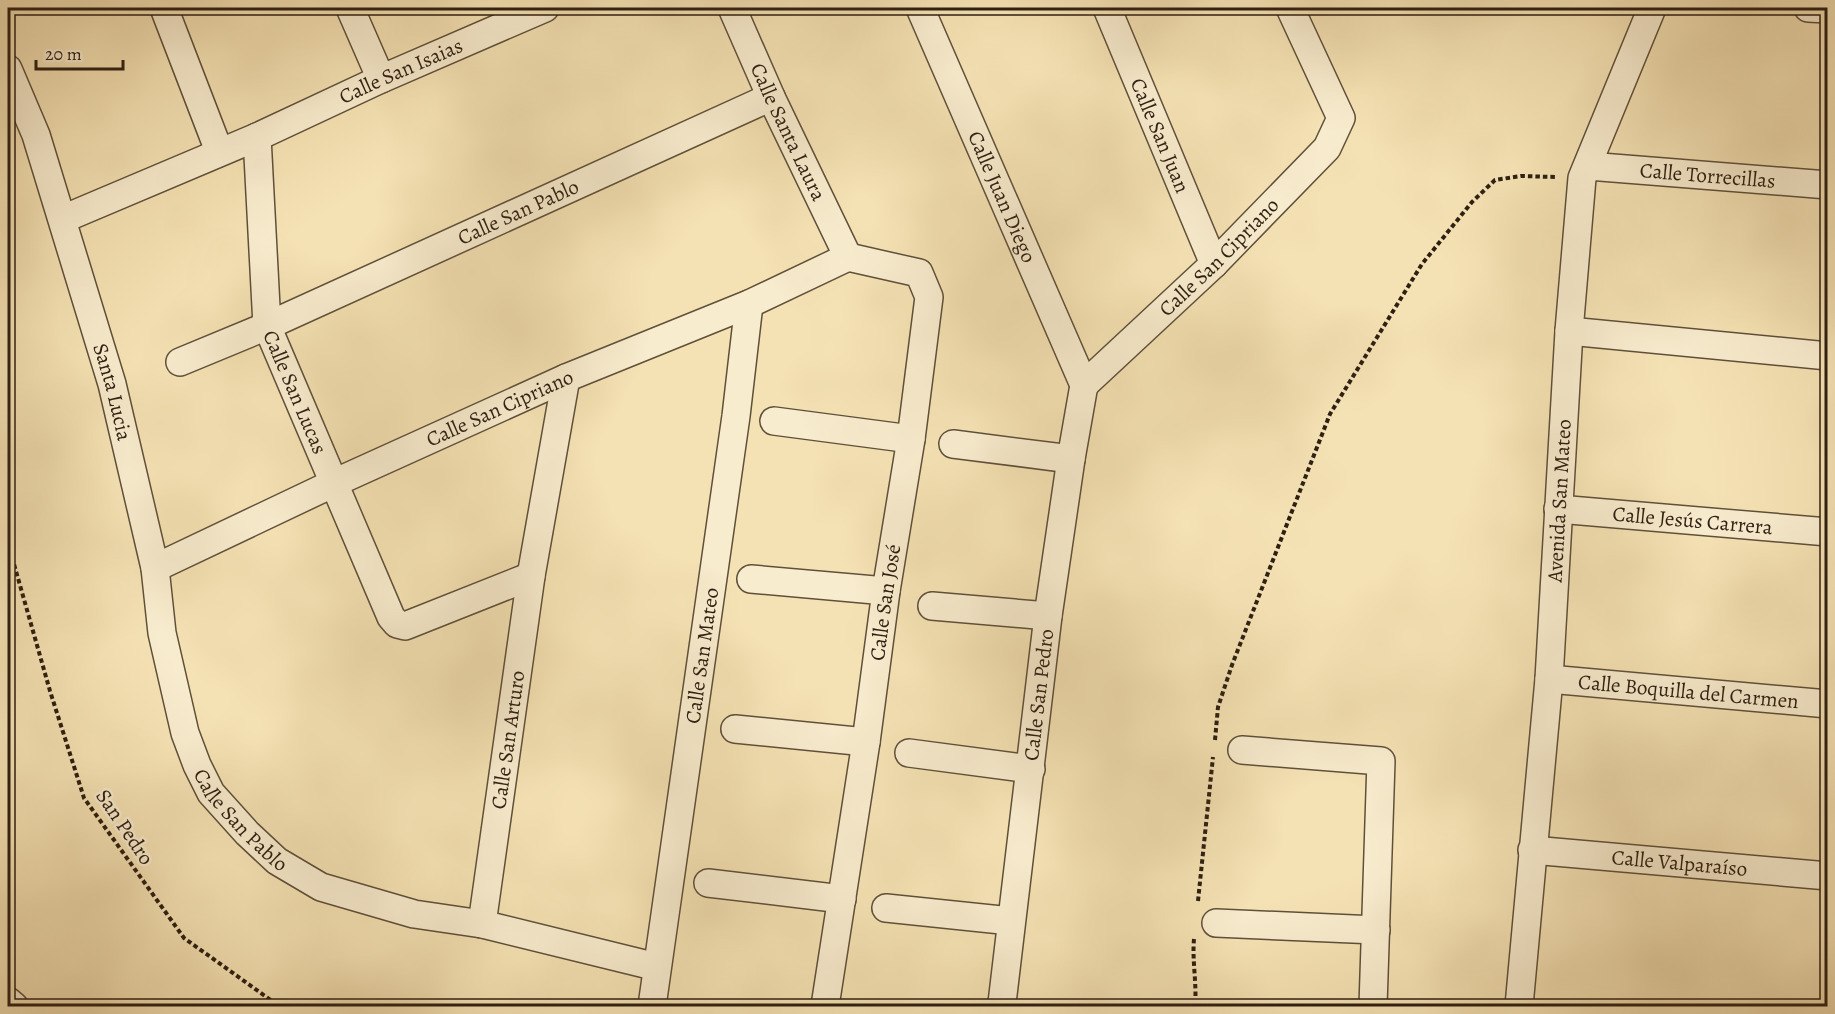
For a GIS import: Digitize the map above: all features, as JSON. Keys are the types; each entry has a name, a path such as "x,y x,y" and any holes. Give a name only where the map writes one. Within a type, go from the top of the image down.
{"street":[{"path":"164,8 219,151"},
{"path":"350,8 381,79"},
{"name":"Calle San Isaias","path":"63,219 219,151 257,137 381,79 545,8"},
{"name":"Calle Santa Laura","path":"732,8 771,97 848,257"},
{"name":"Calle Juan Diego","path":"920,8 1084,385"},
{"name":"Calle San Juan","path":"1107,8 1214,264"},
{"name":"Calle San Cipriano","path":"1084,385 1214,264 1327,148 1341,118 1290,8"},
{"name":"Avenida San Mateo","path":"1519,1006 1549,679 1569,331 1585,172 1652,8"},
{"path":"1808,8 1827,9"},
{"name":"Santa Lucia","path":"8,69 36,135 112,384 155,568"},
{"name":"Calle San Pablo","path":"180,362 267,326 771,97"},
{"name":"Calle San Lucas","path":"257,137 267,326 391,618 397,624 405,626 531,576"},
{"name":"Calle Torrecillas","path":"1585,172 1827,185"},
{"name":"Calle San Cipriano","path":"155,568 334,483 566,378 748,304 848,257"},
{"name":"Calle San José","path":"825,1006 866,742 886,591 911,440 929,297 919,273 848,257"},
{"name":"Calle San Mateo","path":"652,1006 736,416 748,304"},
{"path":"1569,331 1827,356"},
{"name":"Calle San Arturo","path":"482,924 531,576 566,378"},
{"name":"Calle San Pedro","path":"1000,1006 1048,616 1084,385"},
{"path":"774,421 911,440"},
{"path":"952,444 1071,459"},
{"name":"Calle Jesús Carrera","path":"1558,509 1827,532"},
{"name":"Calle San Pablo","path":"155,568 162,633 185,733 196,765 212,793 247,833 277,861 321,887 414,914 482,924"},
{"path":"751,579 886,591"},
{"path":"932,606 1048,616"},
{"name":"Calle Boquilla del Carmen","path":"1549,679 1827,704"},
{"path":"735,729 866,742"},
{"path":"1242,750 1381,761 1373,1006"},
{"path":"909,753 1030,769"},
{"name":"Calle Valparaíso","path":"1532,850 1827,876"},
{"path":"708,884 842,899"},
{"path":"886,908 1011,921"},
{"path":"482,924 657,967"},
{"path":"1205,930 1376,930"},
{"path":"8,1001 14,1006"}],"path":[{"path":"1198,901 1218,708 1232,664 1330,414 1422,264 1472,202 1495,180 1585,172"},
{"name":"San Pedro","path":"8,543 50,691 84,798 184,938 279,1006"},
{"path":"1195,1006 1197,986 1193,948 1205,930"}]}
